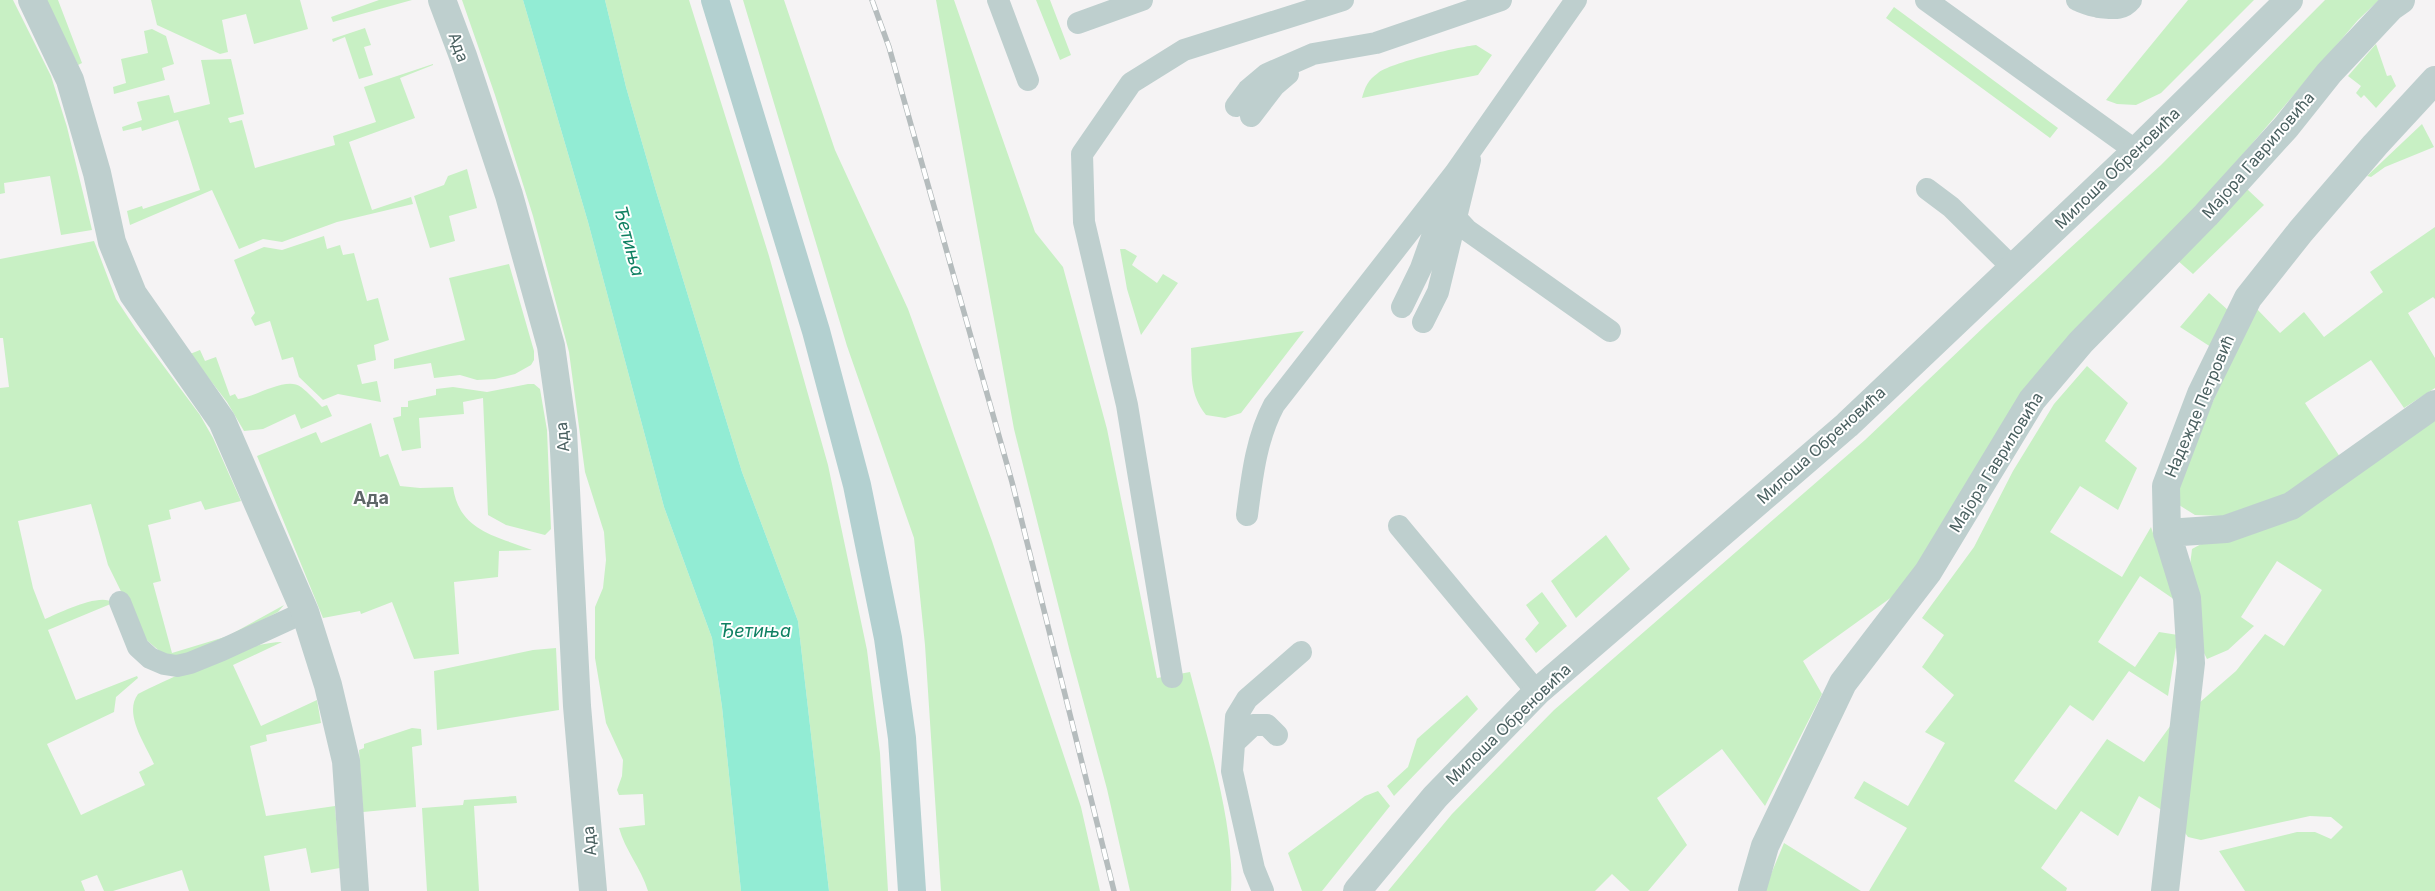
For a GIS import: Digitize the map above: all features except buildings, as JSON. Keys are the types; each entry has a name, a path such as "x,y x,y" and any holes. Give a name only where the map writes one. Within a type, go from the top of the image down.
{"main road":[{"path":"715,0 816,330 857,485 888,638 902,738 912,891"}],"street":[{"path":"32,0 70,80 97,173 112,242 133,294 222,421 305,612 328,685 346,761 355,891"},
{"name":"Ада","path":"442,0 510,195 550,346 563,430 577,706 592,891"},
{"name":"Милоша Обреновића","path":"1357,891 1434,797 1537,692 1847,425 2136,151 2289,0"},
{"name":"Мајора Гавриловића","path":"1752,891 1764,846 1842,683 1928,572 2032,400 2080,342 2206,215 2286,127 2329,73 2391,8 2401,0"},
{"name":"Надежде Петровић","path":"2166,891 2191,663 2188,598 2167,533 2166,486 2202,394 2248,298 2301,231 2375,145 2435,80"},
{"path":"2167,533 2226,529 2291,506 2435,404"}],"lane":[{"path":"998,0 1028,80"},
{"path":"1078,23 1142,0"},
{"path":"1172,677 1127,405 1084,222 1082,154 1131,83 1184,50 1343,0"},
{"path":"1243,111 1313,54 1376,43 1501,0"},
{"path":"1247,515 1260,436 1274,405 1455,173 1576,0"},
{"path":"1926,0 2136,151"},
{"path":"2095,2 2116,9 2126,6 2131,0"},
{"path":"1423,322 1438,292 1474,145"},
{"path":"1402,307 1420,268 1455,173"},
{"path":"1927,189 1951,207 2013,268"},
{"path":"1456,218 1467,230 1610,330"},
{"path":"1399,526 1537,692"},
{"path":"120,602 138,646 150,658 164,664 177,666 190,663 222,650 305,612"},
{"path":"1263,891 1254,869 1232,771 1236,717 1247,699 1301,652"},
{"path":"1234,743 1254,725 1267,725 1277,735"}],"shaded area":[{"path":"0,0 13,0 51,76 67,127 92,230 61,235 50,176 4,183 5,193 0,194"},
{"path":"46,0 58,0 82,63 78,65"},
{"path":"151,0 300,0 308,29 254,44 246,14 222,20 228,52 220,54 157,25"},
{"path":"379,0 412,0 333,22 331,17"},
{"path":"462,0 523,0 588,222 664,507 712,638 722,707 741,891 648,891 619,828 645,825 643,794 619,795 617,790 622,776 623,760 606,723 595,658 595,607 603,588 606,560 604,532 585,472 569,352 533,216 495,95"},
{"path":"605,0 689,0 769,256 828,465 867,650 880,753 888,891 829,891 798,621 742,472 656,191 626,87"},
{"path":"743,0 784,0 835,150 908,309 992,541 1081,807 1100,891 941,891 925,645 914,538 847,346"},
{"path":"936,0 954,0 1035,232 1063,267 1107,429 1157,678 1190,672 1204,724 1229,837 1231,891 1130,891 1107,789 1070,652 1014,429"},
{"path":"1036,0 1050,0 1071,55 1060,60"},
{"path":"2188,0 2254,0 2161,93 2136,105 2117,104 2106,100"},
{"path":"2325,0 2379,0 2358,20 2214,188 2147,258 1910,584 1803,661 1822,694 1765,806 1722,749 1657,798 1687,845 1648,891 1630,891 1612,874 1595,891 1388,891 1452,814 1554,710 1865,440 1987,324 2161,165"},
{"path":"1894,7 2058,128 2050,138 1886,18"},
{"path":"365,28 371,45 364,47 373,75 359,79 345,37 333,42 332,39"},
{"path":"152,29 166,36 174,64 162,68 165,80 114,94 113,87 126,83 121,59 148,53 144,31"},
{"path":"2376,44 2387,76 2391,75 2396,86 2376,108 2364,95 2361,98 2356,93 2361,86 2348,76"},
{"path":"1476,45 1492,55 1478,75 1362,98 1369,81 1385,69 1425,56"},
{"path":"231,59 244,114 228,118 230,123 242,120 255,168 335,145 333,136 376,122 364,87 433,64 400,78 415,118 349,142 372,210 411,197 413,204 337,222 282,242 263,239 239,249 212,190 130,225 127,211 142,206 143,209 200,190 178,120 142,131 141,127 123,131 122,127 142,120 137,102 169,95 174,113 210,104 201,60"},
{"path":"2422,124 2434,147 2385,167 2371,177 2367,176"},
{"path":"467,169 477,208 449,216 455,241 430,248 414,196 444,185 448,176"},
{"path":"2247,189 2264,205 2193,274 2177,260"},
{"path":"2435,227 2435,299 2433,297 2408,313 2435,358 2435,388 2404,408 2371,360 2305,403 2340,457 2285,494 2223,516 2195,515 2179,505 2179,475 2256,308 2280,333 2304,312 2324,337 2383,292 2370,272"},
{"path":"324,236 327,249 340,245 343,255 354,253 367,301 378,298 389,340 374,345 376,360 357,365 362,384 377,381 381,402 338,394 323,400 299,377 293,357 282,360 270,321 255,326 251,318 255,313 234,260 264,247 282,250"},
{"path":"94,241 116,299 200,415 213,438 241,501 205,510 201,501 169,510 171,519 148,525 161,581 153,583 172,653 228,636 284,605 278,612 206,649 168,658 144,638 108,565 91,504 18,521 33,588 45,619 90,602 107,600 113,603 48,630 76,700 137,676 138,678 116,697 114,712 47,744 81,815 145,785 139,772 154,764 134,720 134,702 138,694 229,654 282,642 233,665 261,726 317,700 321,723 266,735 267,741 250,746 266,816 335,806 340,868 311,873 306,848 264,856 270,891 189,891 182,870 113,891 104,891 97,875 81,881 85,891 0,891 0,388 9,387 3,338 0,338 0,259"},
{"path":"1120,249 1125,249 1137,256 1132,265 1157,283 1163,274 1178,283 1141,335 1127,289"},
{"path":"509,264 534,351 534,360 531,365 515,374 495,379 477,380 460,375 434,378 431,363 394,369 394,359 465,340 449,278"},
{"path":"2209,293 2229,311 2214,349 2180,327"},
{"path":"1304,331 1241,413 1225,418 1206,415 1194,391 1191,348"},
{"path":"200,350 205,361 216,357 230,396 235,394 238,399 279,385 295,384 304,389 322,407 327,405 332,416 301,429 295,414 263,429 244,431 227,402 190,354"},
{"path":"2087,366 2128,403 2105,441 2137,468 2118,510 2080,486 2050,532 2122,577 2151,527 2175,600 2140,576 2098,642 2135,667 2159,632 2178,635 2168,696 2129,671 2093,721 2070,705 2014,781 2056,810 2107,739 2144,762 2179,714 2165,812 2139,796 2118,836 2081,811 2041,868 2067,888 2066,891 1869,891 1907,828 1854,798 1864,781 1908,806 1945,743 1925,732 1954,695 1922,667 1944,635 1922,618 1974,547 2013,471 2054,404"},
{"path":"534,384 540,389 547,430 551,529 545,535 506,525 488,515 483,398 463,402 464,414 419,418 421,448 402,451 393,418 401,416 401,407 408,407 408,401 436,395 436,389 453,387 487,392"},
{"path":"2435,416 2435,891 2245,891 2219,851 2297,832 2315,832 2331,839 2343,827 2331,817 2310,816 2201,840 2188,837 2180,826 2199,703 2236,671 2265,634 2284,646 2322,590 2277,561 2241,617 2254,626 2228,650 2207,659 2201,647 2189,574 2192,549"},
{"path":"371,423 380,457 388,454 400,486 420,488 453,487 457,502 471,523 493,536 532,550 499,551 498,577 454,582 459,654 414,659 392,602 361,614 360,611 323,618 257,456 316,432 321,443"},
{"path":"1606,535 1630,569 1576,618 1551,581"},
{"path":"1542,592 1567,626 1536,653 1525,639 1539,623 1526,605"},
{"path":"556,648 559,710 437,730 434,671 533,650"},
{"path":"1467,695 1478,709 1394,796 1387,786 1408,767 1417,739"},
{"path":"412,728 421,729 422,745 412,747 416,807 363,812 359,750 364,748 364,744"},
{"path":"1378,791 1390,806 1322,891 1302,891 1288,853 1365,796"},
{"path":"516,796 517,803 474,806 479,891 427,891 422,808 463,805 464,800"},
{"path":"1784,843 1861,891 1764,891"}],"water":[{"name":"Ђетиња","path":"523,0 605,0 626,87 656,191 742,472 798,621 829,891 741,891 722,707 712,638 664,507 588,222"}],"railway":[{"path":"872,0 889,47 1012,482 1114,891"}],"district":[{"name":"Ада","path":"371,498"}]}
